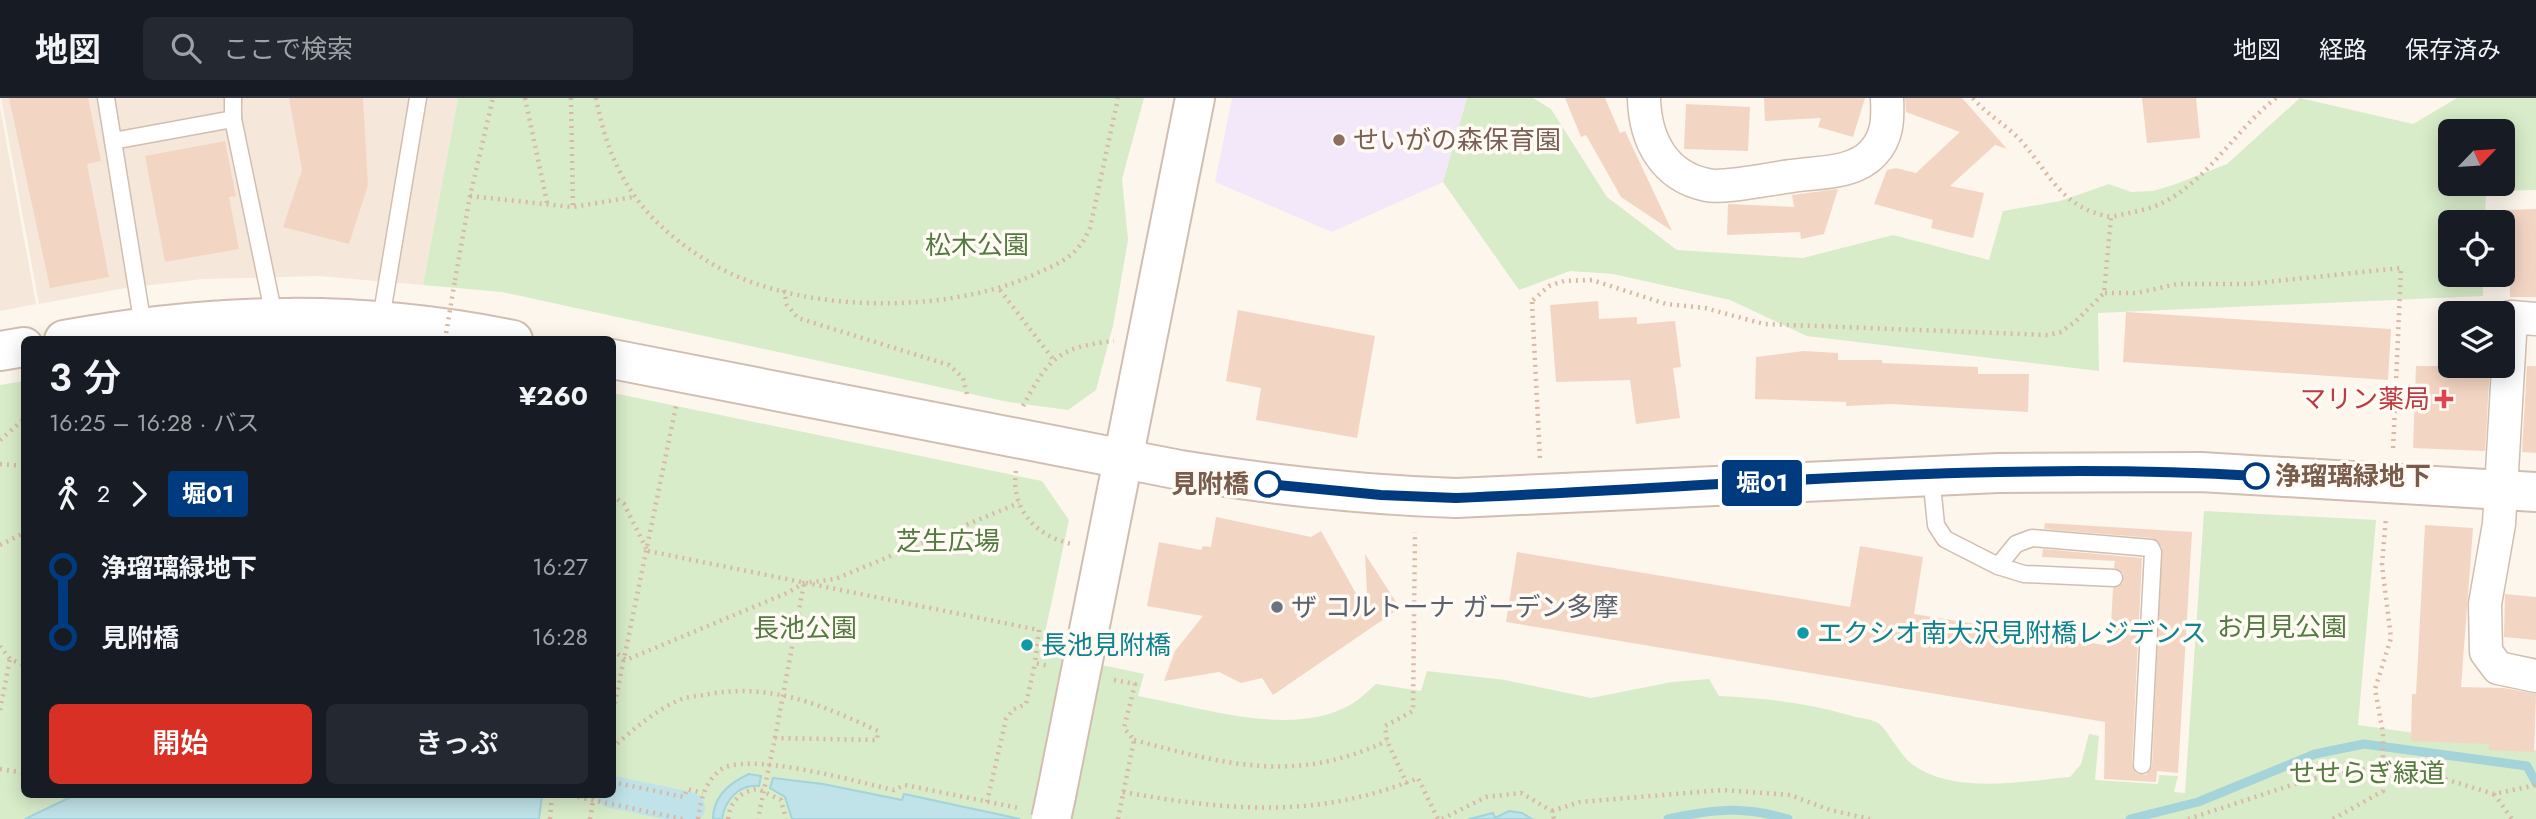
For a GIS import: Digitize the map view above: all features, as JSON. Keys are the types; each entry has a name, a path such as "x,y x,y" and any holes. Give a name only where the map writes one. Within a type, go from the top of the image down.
{"street":[{"path":"1044,808 1122,458 1195,98"},
{"path":"1644,98 1644,123 1656,152 1677,174 1709,186 1847,169 1873,154 1888,129 1888,98"},
{"path":"87,336 144,326 274,316 381,319 488,336"},
{"path":"2536,319 2511,317 2518,491 2499,524 2485,604 2486,652 2498,668 2536,676"},
{"path":"0,351 21,347"},
{"path":"616,360 1268,484 1381,495 1456,498 1931,475 2201,472 2389,500 2518,491"}],"lane":[{"path":"106,98 144,326"},
{"path":"233,98 233,118 274,316"},
{"path":"381,319 418,98"},
{"path":"113,141 233,118"},
{"path":"1931,475 1934,517 1939,533 1945,539 1998,566 2024,574 2114,578"},
{"path":"1998,566 2016,544 2032,538 2151,548 2154,552 2142,765"}],"path":[{"path":"446,336 470,196 493,98"},
{"path":"525,98 548,207"},
{"path":"572,98 573,207"},
{"path":"596,98 614,164 633,197 663,229 702,258 747,279 784,290 839,302 889,304 944,300 1000,290 1057,264 1082,247 1090,228 1118,98"},
{"path":"1973,98 2021,141 2060,193 2090,213 2111,217 2163,203 2196,181 2253,116 2276,98"},
{"path":"470,196 548,207 573,207 633,197"},
{"path":"1540,464 1532,301 1549,286 1564,281 1592,280 1666,304 1705,308 1764,324 2048,335 2061,332 2077,321 2104,293 2111,217"},
{"path":"2104,293 2137,293 2177,284 2278,281 2401,268 2389,500 2382,565 2391,638 2375,689 2383,733 2383,791 2333,819"},
{"path":"784,290 787,305 798,318 949,365 964,378 966,398"},
{"path":"1000,290 1054,359"},
{"path":"1022,408 1054,359 1079,344 1115,341"},
{"path":"616,701 677,398"},
{"path":"0,440 21,422"},
{"path":"0,464 21,466"},
{"path":"1017,467 1014,483 1019,503 1032,525 1054,540 1078,545"},
{"path":"616,498 624,504 648,551"},
{"path":"626,660 787,593 804,583 835,579 1019,503"},
{"path":"1408,784 1387,741 1385,726 1413,711 1415,532"},
{"path":"0,545 21,534"},
{"path":"648,551 1039,630 1026,704 1014,709 1006,719 987,802"},
{"path":"758,819 804,583"},
{"path":"0,646 10,659 21,664"},
{"path":"616,653 626,660"},
{"path":"0,710 10,659"},
{"path":"1035,663 1054,667"},
{"path":"1111,679 1135,684 1125,728 1134,740 1262,768 1300,768 1345,757 1387,741"},
{"path":"616,744 640,723 683,699 739,689 784,695 825,706 878,731 877,740 775,738"},
{"path":"1118,819 1134,740"},
{"path":"698,819 703,793 720,769 738,762 770,764 894,790 905,785 987,802 1044,808"},
{"path":"2188,819 2307,780 2382,768 2435,776 2494,794 2536,785"},
{"path":"0,769 21,772"},
{"path":"1365,804 1418,778 1440,819 1486,797 1521,793 1552,811 1554,819"},
{"path":"616,783 684,797 687,789 703,793"},
{"path":"728,819 730,807 742,793 750,790 764,791 781,800 786,819"},
{"path":"1552,811 1580,802 1723,790 1790,795 1830,810 1869,819"},
{"path":"1123,792 1251,814"},
{"path":"2494,794 2512,819"},
{"path":"550,819 552,798"},
{"path":"590,819 593,798"},
{"path":"597,798 683,819"}],"shaded area":[{"path":"1,98 458,98 423,285 319,276 203,279 125,288 39,304"},
{"name":"せいがの森保育園","path":"1232,98 1467,98 1443,182 1332,232 1215,182"},
{"path":"0,107 36,304 0,311"}],"green space":[{"name":"松木公園","path":"458,98 1144,98 1122,179 1128,240 1113,326 1096,390 1068,410 1008,402 502,292 423,285"},
{"path":"1467,98 1533,98 1551,109 1607,197 1677,250 1803,258 1893,235 1989,260 2003,211 2060,201 2109,184 2131,192 2153,191 2176,184 2227,164 2300,98 2413,124 2457,98 2536,98 2536,190 2515,190 2515,119 2438,119 2438,196 2486,196 2485,210 2438,210 2438,287 2483,287 2483,296 2098,313 2099,371 1807,336 1730,300 1613,274 1570,271 1519,290 1443,182"},
{"name":"長池公園","path":"21,382 21,798 616,798 616,394 1042,481 1069,520 1041,652 1144,674 1138,696 1271,720 1323,716 1358,700 1376,684 1421,691 1427,671 1505,680 1591,698 1672,682 1709,679 1719,696 1802,704 1875,722 1882,726 1912,764 1929,774 1968,783 2010,783 2070,777 2081,764 2089,734 2099,736 2095,780 2158,784 2159,775 2178,776 2174,792 2185,793 2204,511 2376,520 2358,725 2536,750 2536,819 0,819 0,385"}],"water":[{"path":"749,774 761,776 759,786 739,791 726,806 722,819 713,819 719,797 735,782"},
{"path":"773,778 823,784 902,800 904,794 1020,819 792,819 785,797 770,788"},
{"path":"69,798 542,798 539,819 25,819"},
{"path":"1509,811 1522,813 1532,819 1469,819 1493,813 1495,818"}],"building":[{"path":"9,98 88,98 101,161 87,164 109,277 50,288"},
{"path":"289,98 363,98 368,185 349,244 283,227 302,170"},
{"path":"1565,98 1605,98 1620,133 1625,131 1672,231 1621,197 1586,135 1581,137"},
{"path":"1764,98 1865,98 1853,137 1818,127 1821,118 1765,121"},
{"path":"1905,98 1962,98 2007,149 1995,145 1950,186 1984,193 1973,238 1931,228 1933,220 1874,204 1887,170 1896,168 1916,173 1960,132 1906,112"},
{"path":"2142,98 2196,98 2200,138 2147,143"},
{"path":"1686,104 1750,107 1748,151 1684,149"},
{"path":"225,141 236,196 229,197 239,249 165,262 145,156"},
{"path":"1838,189 1824,234 1801,239 1800,232 1727,235 1728,204 1794,207 1792,195"},
{"path":"2536,209 2536,297 2510,297 2510,287 2515,287 2515,210 2508,210"},
{"path":"1598,301 1599,319 1637,317 1637,324 1675,321 1681,367 1673,368 1680,418 1636,424 1630,380 1556,382 1550,305"},
{"path":"1238,310 1375,336 1357,438 1256,420 1261,388 1226,381"},
{"path":"2126,312 2391,329 2388,380 2123,362"},
{"path":"1804,351 1838,353 1838,360 1882,360 1882,363 1978,367 1978,374 2029,374 2028,412 1891,404 1846,406 1846,402 1755,399 1756,357"},
{"path":"2416,366 2438,366 2438,378 2489,378 2485,451 2413,448"},
{"path":"2527,366 2536,366 2536,453 2522,452"},
{"name":"ザ コルトーナ ガーデン多摩","path":"1216,517 1311,537 1321,531 1368,615 1365,554 1400,608 1273,695 1262,678 1241,683 1219,672 1164,681 1175,651 1203,616 1147,606 1159,542 1201,550 1203,546 1211,547"},
{"name":"エクシオ南大沢見附橋レジデンス","path":"2045,523 2192,532 2178,773 2157,771 2156,782 2104,779 2105,722 1506,622 1517,552 1850,607 1860,546 1923,557 1914,614 2110,646 2113,588 2123,583 2123,573 2114,568 2115,561 2042,557 2043,549 2142,558 2132,764 2136,773 2146,775 2152,766 2162,547 2152,538 2044,529"},
{"path":"2425,525 2473,528 2461,687 2504,688 2536,694 2534,752 2489,750 2489,744 2411,741"},
{"path":"2505,594 2536,597 2536,640 2504,637"}],"waterway":[{"path":"2130,819 2198,802 2315,754 2364,744 2527,766 2536,783"},
{"path":"616,793 689,808"},
{"path":"1668,819 1728,810 1756,812 1788,819"}],"bus line":[{"name":"堀01","path":"1268,484 1381,495 1456,498 1998,473 2201,472 2256,476"}],"place":[{"name":"せいがの森保育園","path":"1339,140"},
{"name":"マリン薬局","path":"2444,399"},
{"name":"浄瑠璃緑地下","path":"2256,476"},
{"name":"見附橋","path":"1268,484"},
{"name":"ザ コルトーナ ガーデン多摩","path":"1277,607"},
{"name":"エクシオ南大沢見附橋レジデンス","path":"1803,633"},
{"name":"長池見附橋","path":"1027,645"}],"park label":[{"name":"芝生広場","path":"948,541"},
{"name":"お月見公園","path":"2282,627"},
{"name":"せせらぎ緑道","path":"2367,773"}]}
